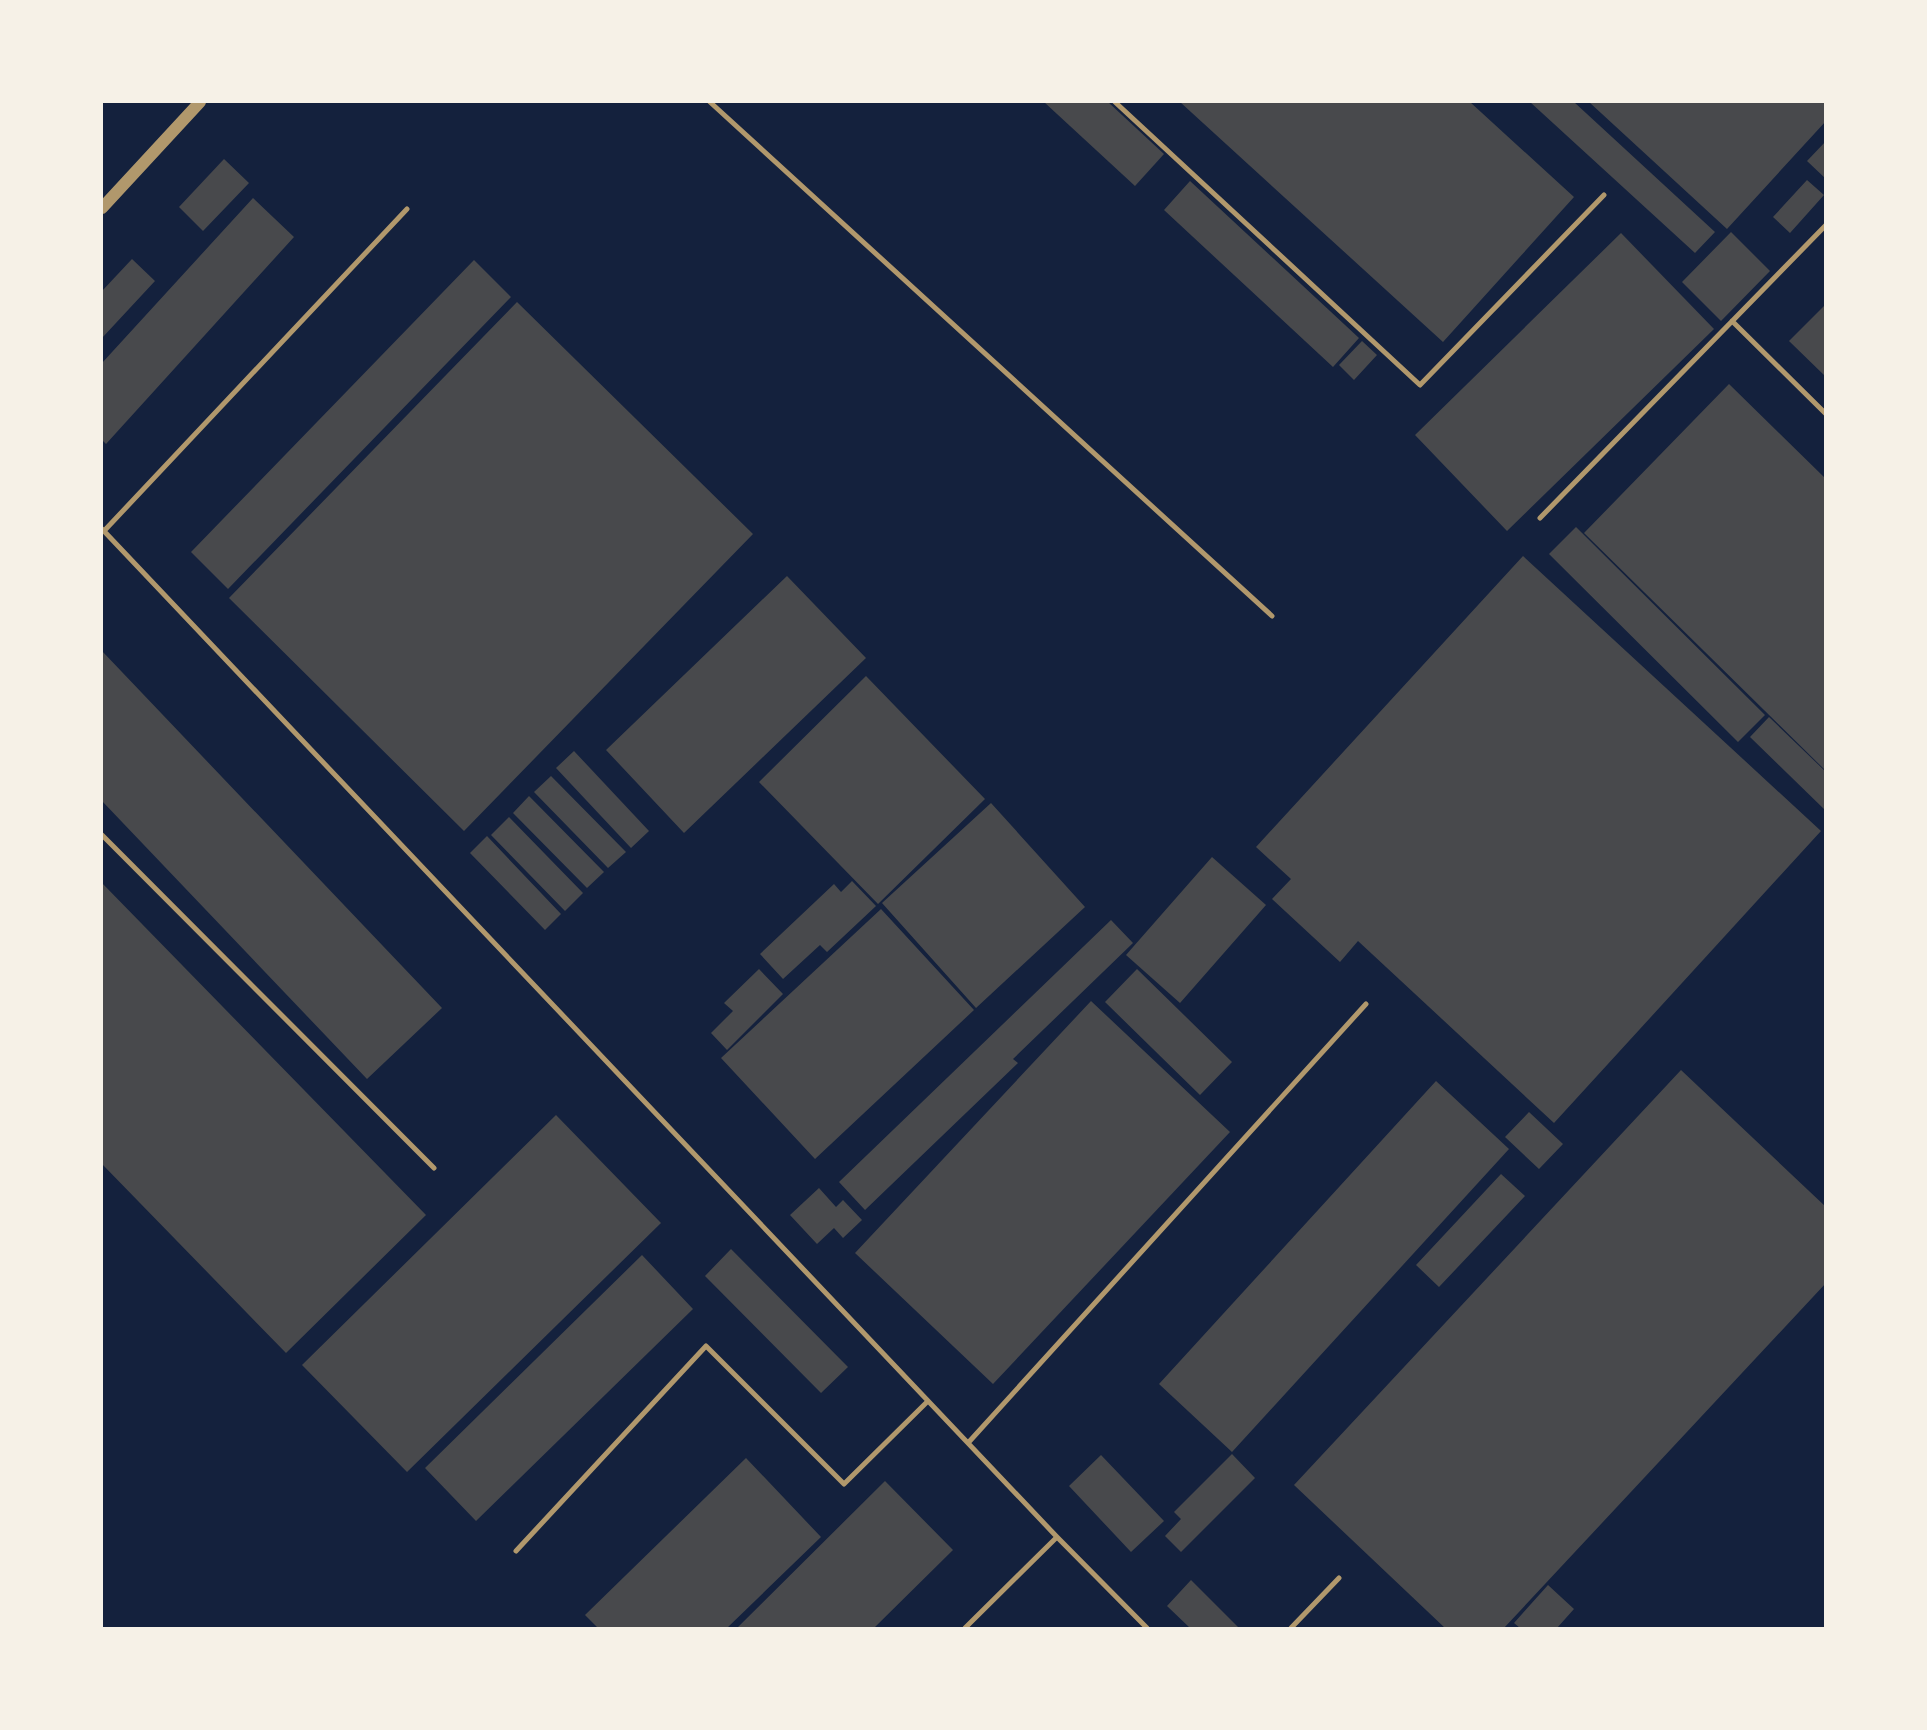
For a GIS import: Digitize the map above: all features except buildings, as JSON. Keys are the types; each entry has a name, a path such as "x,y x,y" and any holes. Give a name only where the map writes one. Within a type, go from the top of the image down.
{"street":[{"path":"102,208 200,102"}],"lane":[{"path":"710,102 1272,616"},
{"path":"1115,102 1420,385 1604,195"},
{"path":"407,209 103,530 1056,1537 1147,1629"},
{"path":"1540,518 1825,225"},
{"path":"1732,321 1825,414"},
{"path":"102,835 434,1168"},
{"path":"968,1443 1366,1004"},
{"path":"516,1551 706,1346 844,1484 928,1401"},
{"path":"965,1629 1056,1537"},
{"path":"1291,1629 1339,1578"}]}
